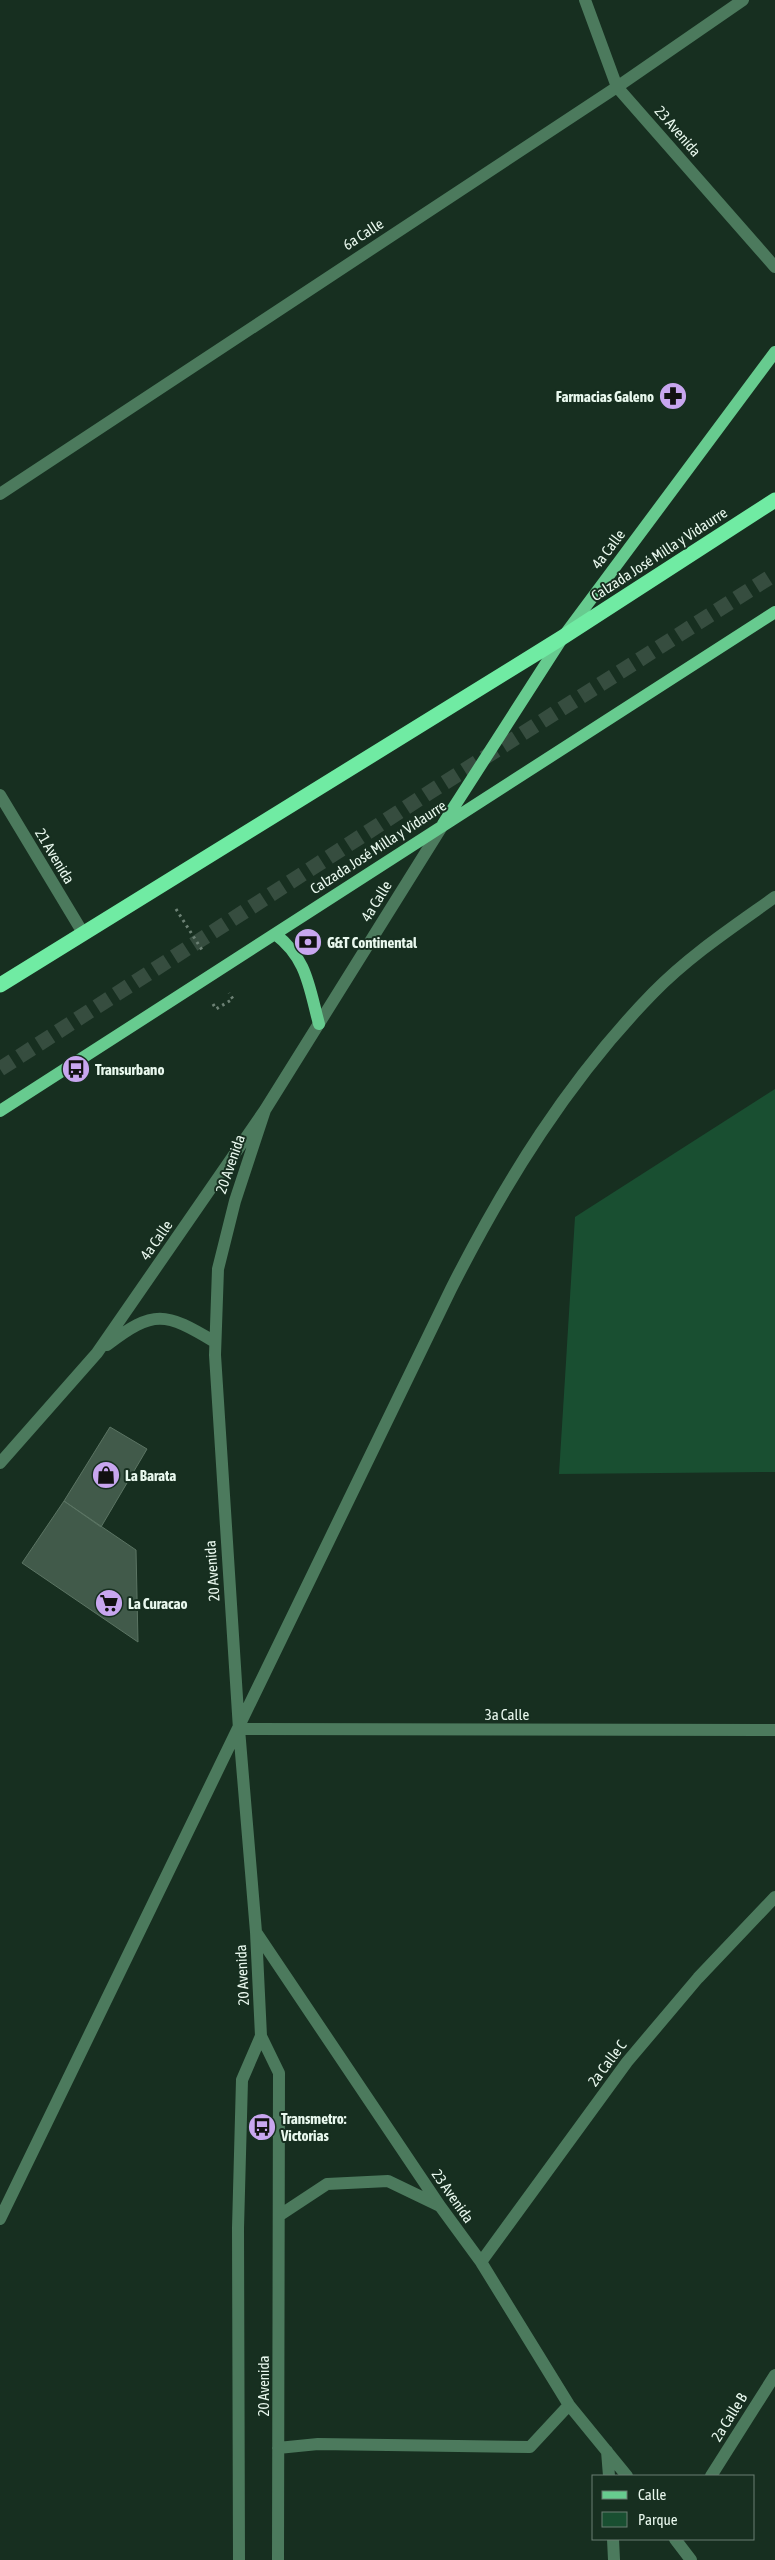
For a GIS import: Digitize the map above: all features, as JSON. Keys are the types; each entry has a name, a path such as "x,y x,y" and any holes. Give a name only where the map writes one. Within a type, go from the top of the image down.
{"highway":[{"name":"Calzada José Milla y Vidaurre","path":"0,985 563,637 775,500"}],"main road":[{"name":"4a Calle","path":"441,828 563,637 775,352"},
{"name":"Calzada José Milla y Vidaurre","path":"0,1111 775,612"},
{"path":"275,934 294,950 304,970 318,1024"}],"street":[{"name":"23 Avenida","path":"584,0 617,87 775,267"},
{"name":"6a Calle","path":"0,494 617,87 743,0"},
{"name":"21 Avenida","path":"0,795 83,934"},
{"name":"4a Calle","path":"0,1463 97,1353 266,1110 441,828"},
{"path":"0,2219 483,1226 519,1165 601,1052 654,992 706,946 775,897"},
{"name":"20 Avenida","path":"266,1110 235,1201 218,1269 215,1342 239,1729 256,1932 261,2036 279,2073 278,2560"},
{"path":"97,1353 133,1325 152,1318 170,1320 190,1327 215,1342"},
{"name":"3a Calle","path":"239,1729 775,1730"},
{"name":"2a Calle C","path":"481,2262 627,2062 698,1978 775,1897"},
{"name":"23 Avenida","path":"256,1932 440,2206 481,2262 569,2405 626,2475"},
{"name":"20 Avenida","path":"239,2560 238,2228 242,2080 261,2036"},
{"path":"280,2215 327,2184 388,2181 440,2206"},
{"name":"2a Calle B","path":"712,2475 775,2375"},
{"path":"278,2448 318,2444 530,2447 569,2405"},
{"path":"607,2451 609,2475"},
{"path":"612,2540 614,2560"},
{"path":"676,2540 691,2560"}],"path":[{"path":"172,903 203,951"},
{"path":"216,1009 233,999 228,991"}],"green space":[{"path":"775,1089 775,1472 559,1474 575,1217"}],"building":[{"name":"La Barata","path":"110,1427 147,1449 101,1527 64,1501"},
{"name":"La Curacao","path":"64,1501 136,1550 138,1642 22,1563"}],"tunnel":[{"path":"0,1069 430,792 775,574"}],"place":[{"name":"Farmacias Galeno","path":"673,396"},
{"name":"G&T Continental","path":"308,942"},
{"name":"Transurbano","path":"76,1069"},
{"name":"La Barata","path":"106,1475"},
{"name":"La Curacao","path":"109,1603"},
{"name":"Transmetro: Victorias","path":"262,2127"}]}
